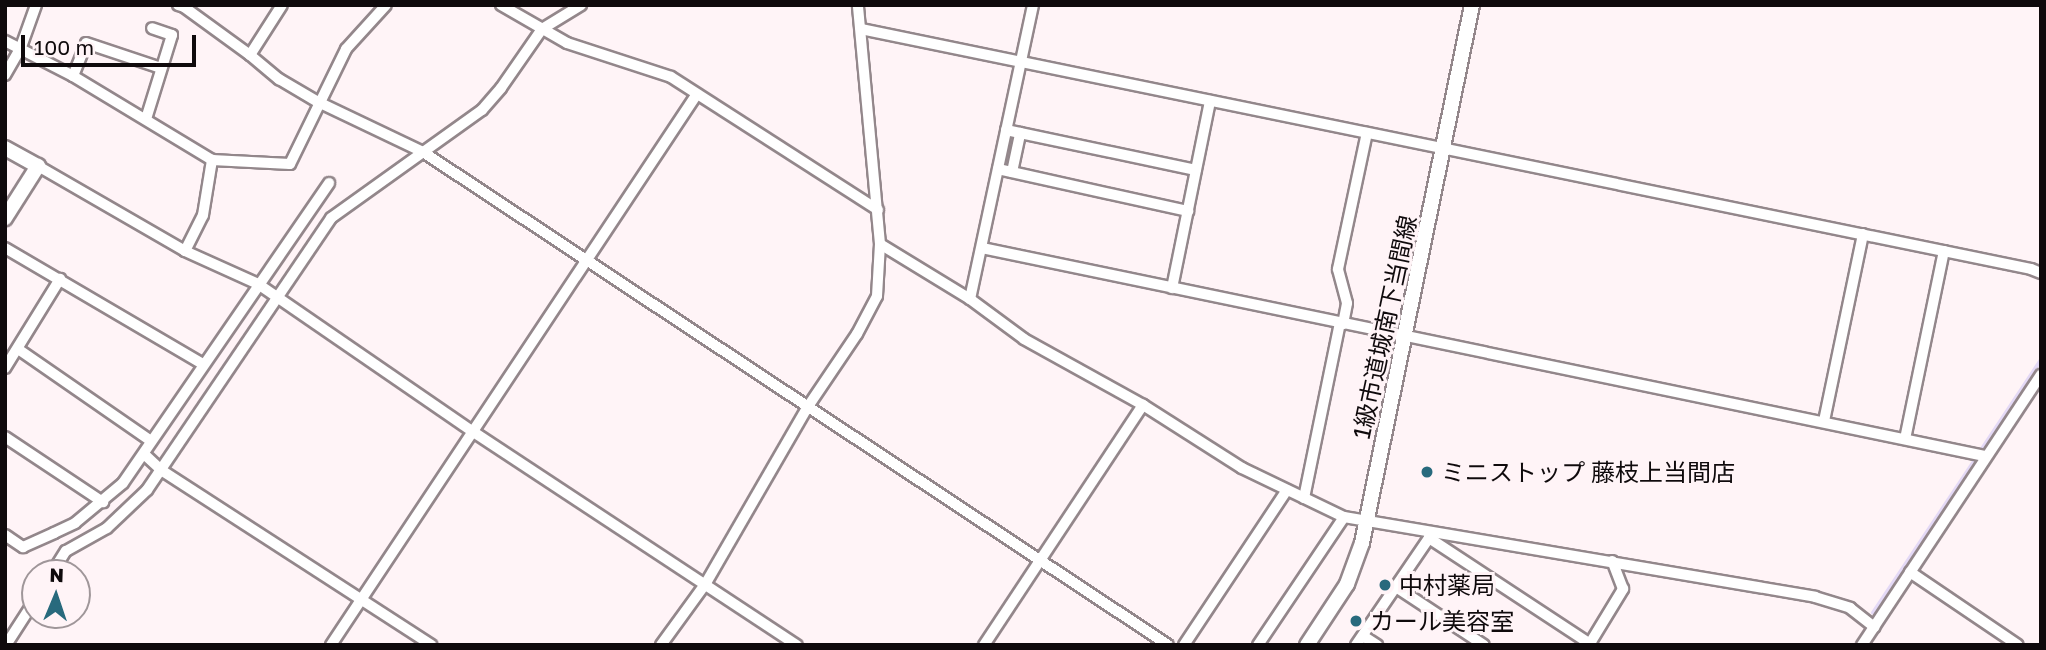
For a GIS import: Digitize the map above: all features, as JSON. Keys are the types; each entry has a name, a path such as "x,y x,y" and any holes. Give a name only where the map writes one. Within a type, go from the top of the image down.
{"street":[{"path":"5,75 21,47 36,5"},
{"path":"250,55 282,5"},
{"path":"5,41 72,76 212,160 290,164 346,49 387,5"},
{"path":"501,5 567,43 671,77 877,210"},
{"path":"61,559 66,551 107,528 126,512 161,470 331,218 482,110 501,88 542,29 581,5"},
{"path":"661,645 706,583 807,408 870,313 880,279 880,244 858,5"},
{"path":"970,299 1033,5"},
{"name":"1級市道城南下当間線","path":"1307,645 1347,584 1367,521 1472,5"},
{"path":"182,6 279,79 318,102 424,152 1168,645"},
{"path":"146,119 172,35 152,28"},
{"path":"861,29 1863,234 2041,273"},
{"path":"72,76 86,43 161,68"},
{"path":"331,645 697,94"},
{"path":"1172,288 1210,100"},
{"path":"1006,130 1196,170"},
{"path":"1012,172 1020,133"},
{"path":"1304,498 1347,303 1338,269 1367,133"},
{"path":"5,148 185,251 258,284 472,432 797,645"},
{"path":"185,251 203,215 212,160"},
{"path":"5,218 38,166"},
{"path":"998,169 1188,211"},
{"path":"5,535 23,547 75,523 123,483 329,183"},
{"path":"1824,421 1863,234"},
{"path":"880,244 970,299 1024,339 1143,405 1242,468 1344,517 1429,536 1612,561 1815,597 1850,608 1874,627"},
{"path":"5,248 203,364"},
{"path":"982,248 1985,456"},
{"path":"1905,439 1944,251"},
{"path":"5,368 60,279"},
{"path":"18,349 151,441"},
{"path":"1862,645 2041,375"},
{"path":"984,645 1143,405"},
{"path":"5,437 103,502"},
{"path":"144,454 161,470 431,645"},
{"path":"1184,645 1287,490"},
{"path":"1258,645 1344,517"},
{"path":"1377,645 1360,640 1429,536"},
{"path":"1429,536 1590,644 1623,589 1612,561"},
{"path":"1910,572 2018,645"},
{"path":"1396,587 1484,645"},
{"path":"6,645 21,622"}],"waterway":[{"path":"1982,449 2041,360"},
{"path":"1873,613 1975,460"}],"place":[{"name":"ミニストップ 藤枝上当間店","path":"1427,472"},
{"name":"中村薬局","path":"1385,585"},
{"name":"カール美容室","path":"1356,621"}]}
